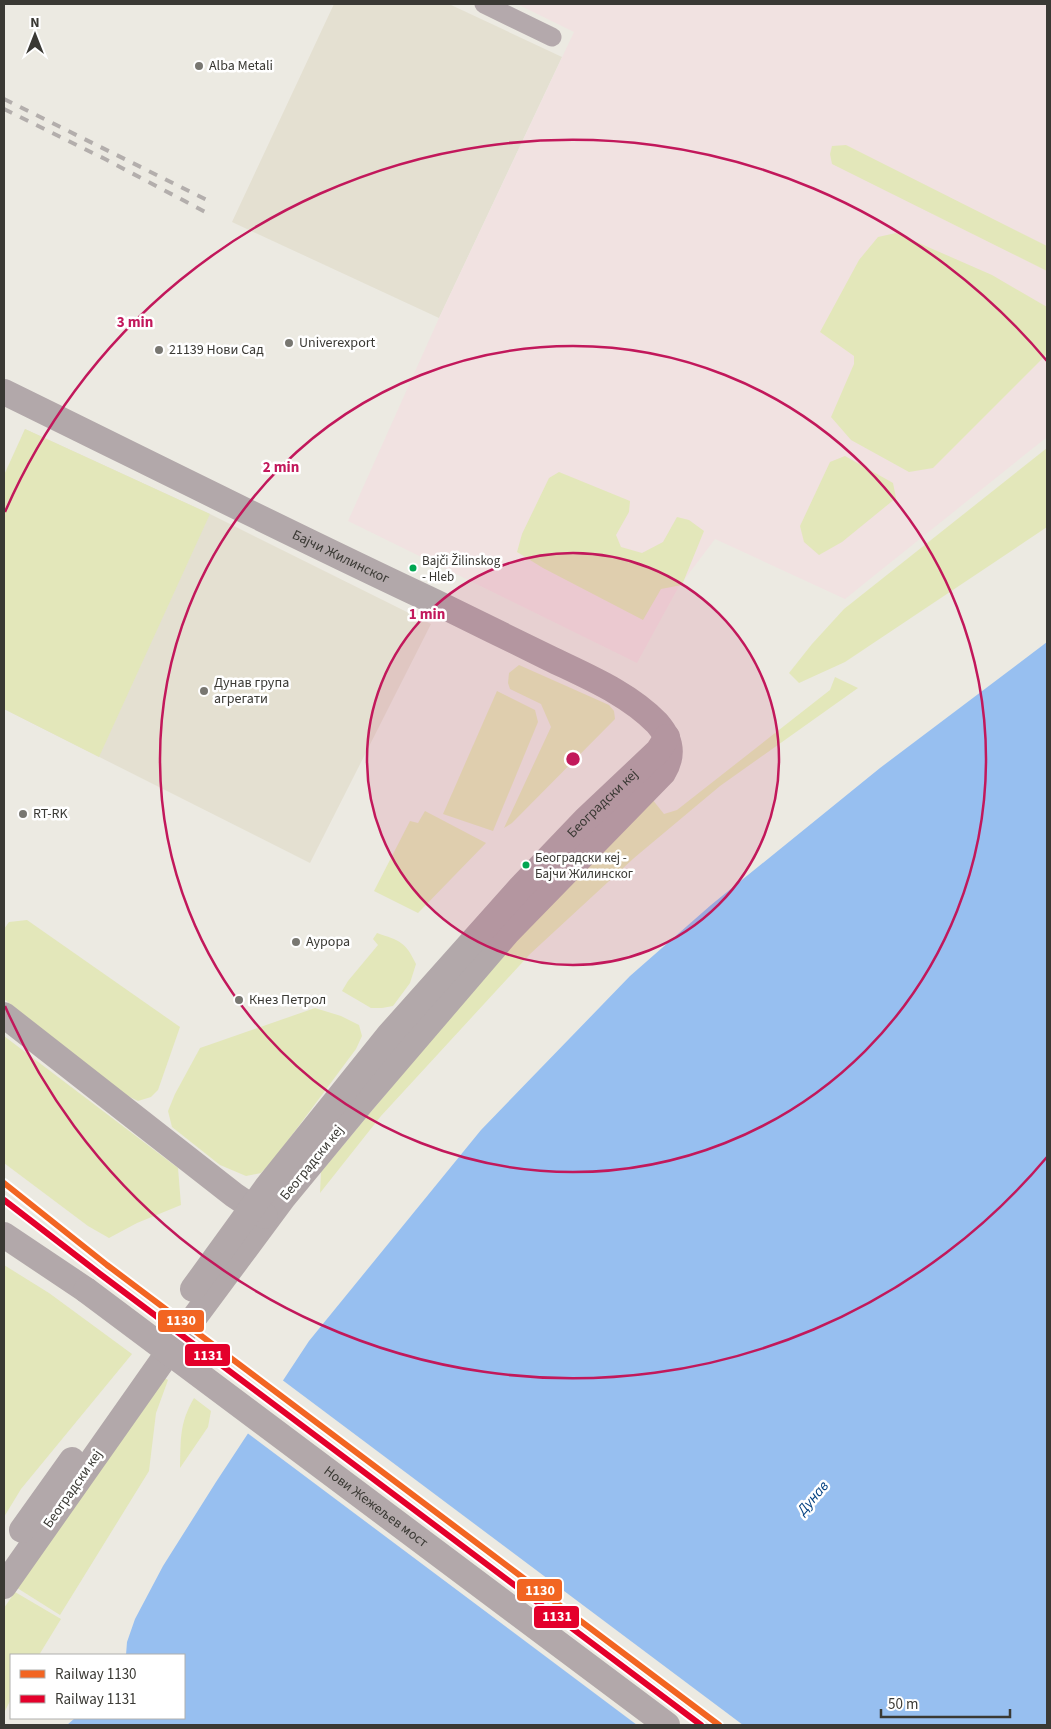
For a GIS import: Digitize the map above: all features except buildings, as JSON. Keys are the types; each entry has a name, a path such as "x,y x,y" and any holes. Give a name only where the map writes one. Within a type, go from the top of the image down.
{"main road":[{"name":"Бајчи Жилинског","path":"4,392 580,673 630,701 658,724 666,737 670,750 669,764 657,766"},
{"name":"Београдски кеј","path":"4,1557 48,1492 260,1212 363,1101 506,933 657,766"},
{"path":"4,1015 234,1194 260,1212"},
{"name":"Београдски кеј","path":"4,1586 165,1357 260,1212"},
{"name":"Нови Жежељев мост","path":"4,1235 86,1290 667,1725"}],"street":[{"path":"484,4 552,37"}],"shaded area":[{"path":"334,4 449,4 562,57 439,318 232,222"},
{"path":"517,4 1047,4 1047,437 845,599 715,539 678,588 637,663 348,521 439,318 574,32"},
{"path":"25,429 210,514 431,624 310,863 4,709 4,481"}],"green space":[{"path":"846,145 1047,246 1047,271 832,164 830,154 832,146"},
{"path":"896,233 992,275 1047,307 1047,354 933,468 909,472 851,440 831,417 854,364 854,356 820,332 859,260 878,237"},
{"path":"25,429 210,514 99,757 4,709 4,475"},
{"path":"1047,448 1047,527 845,662 799,683 789,673 844,609"},
{"path":"845,456 893,483 896,498 842,542 819,555 804,542 800,526 830,462"},
{"path":"559,472 630,501 629,512 616,535 621,547 642,553 663,542 677,517 689,520 704,531 682,585 661,589 643,620 543,568 517,552 522,534 549,478"},
{"path":"519,665 609,705 614,711 615,719 512,823 504,828 551,727 541,704 510,689 508,683 509,673"},
{"path":"835,677 858,688 720,786 634,858 530,954 381,1116 320,1193 321,1172 522,930 652,799 664,814 677,810 830,690"},
{"path":"497,691 535,710 538,722 493,831 443,814"},
{"path":"425,811 486,843 418,913 374,891 410,821 418,823"},
{"path":"27,920 180,1027 158,1090 151,1097 138,1101 126,1095 4,999 4,929 9,922"},
{"path":"377,933 405,946 416,964 410,983 393,1006 371,1008 342,991 378,945 373,939"},
{"path":"315,1008 341,1016 359,1025 362,1036 356,1049 275,1158 261,1173 246,1176 220,1165 172,1127 168,1111 200,1048"},
{"path":"4,1036 178,1168 181,1205 137,1223 109,1238 88,1226 4,1163"},
{"path":"4,1265 49,1293 132,1354 21,1489 4,1517"},
{"path":"158,1374 168,1380 156,1413 149,1471 60,1615 14,1586"},
{"path":"194,1398 211,1411 208,1427 180,1468 183,1424"},
{"path":"15,1592 61,1619 40,1654 10,1654 10,1701 4,1713 4,1608"}],"water":[{"name":"Дунав","path":"1047,642 1047,1725 67,1725 74,1719 185,1719 185,1654 126,1654 127,1642 135,1619 163,1566 309,1341 481,1130 630,976 711,905 880,768"}],"pier":[{"path":"281,1379 743,1725 637,1725 246,1432"}],"railway":[{"path":"4,99 213,203"},
{"path":"4,109 105,159 211,215"}],"rail line":[{"name":"1130","path":"4,1183 107,1265 719,1725"},
{"name":"1131","path":"4,1200 701,1725"}],"place":[{"name":"Alba Metali","path":"199,66"},
{"name":"Univerexport","path":"289,343"},
{"name":"21139 Нови Сад","path":"159,350"},
{"name":"Bajči Žilinskog - Hleb","path":"413,568"},
{"name":"Дунав група агрегати","path":"204,691"},
{"name":"RT-RK","path":"23,814"},
{"name":"Београдски кеј - Бајчи Жилинског","path":"526,865"},
{"name":"Аурора","path":"296,942"},
{"name":"Кнез Петрол","path":"239,1000"}]}
